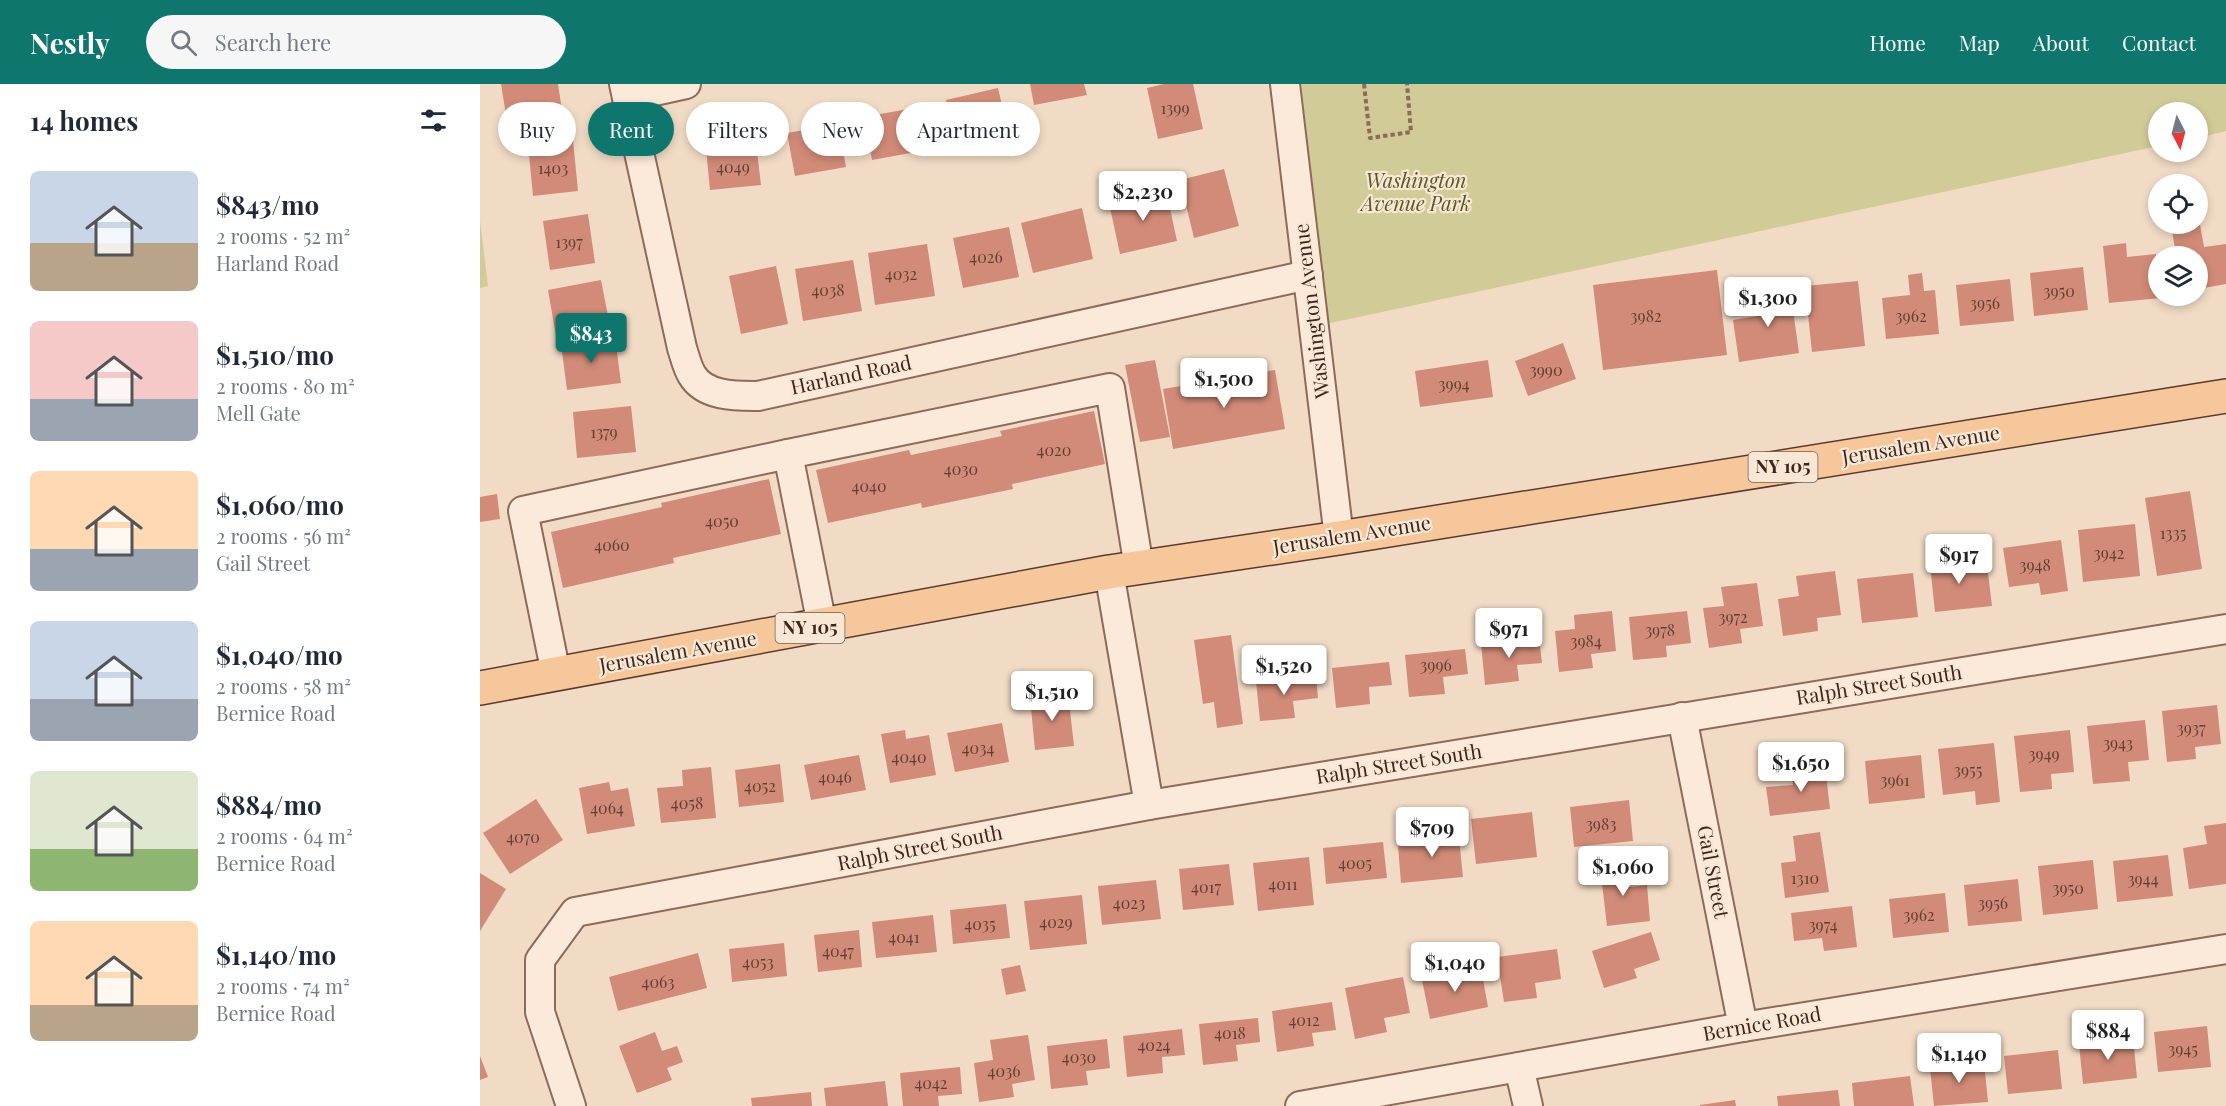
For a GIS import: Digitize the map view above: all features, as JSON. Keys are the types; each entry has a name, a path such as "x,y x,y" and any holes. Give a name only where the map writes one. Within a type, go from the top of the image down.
{"main road":[{"name":"Jerusalem Avenue","path":"480,688 1124,570 1339,538 2226,396"}],"street":[{"path":"626,90 686,84"},
{"name":"Washington Avenue","path":"1285,84 1339,538"},
{"name":"Harland Road","path":"626,90 682,348 693,377 710,390 733,396 758,396 1308,275"},
{"path":"556,674 523,511 1110,388 1124,570 1149,805"},
{"path":"788,454 822,625"},
{"name":"Ralph Street South","path":"571,1106 540,1012 540,960 574,912 1149,805 2226,629"},
{"name":"Gail Street","path":"1682,717 1743,1027"},
{"name":"Bernice Road","path":"1300,1106 1743,1027 2226,949"},
{"path":"1519,1067 1528,1106"}],"path":[{"path":"1364,84 1370,138 1411,132 1407,84"}],"green space":[{"name":"Washington Avenue Park","path":"1295,84 2226,84 2226,131 2208,136 2208,102 2148,102 2148,148 1321,325"},
{"path":"480,221 488,286 480,288"}],"building":[{"path":"501,84 558,84 561,102 504,102"},
{"path":"1030,84 1084,84 1087,95 1040,104 1033,102"},
{"path":"1164,84 1193,84 1203,129 1158,139 1147,88"},
{"path":"998,88 1001,102 946,102 946,100"},
{"path":"896,111 896,156 872,160 871,156 884,156 884,113"},
{"path":"801,131 801,156 844,156 846,167 795,176 789,133"},
{"path":"529,156 575,156 578,191 533,196"},
{"path":"707,156 758,156 761,185 710,190"},
{"path":"1224,169 1239,226 1194,238 1180,180"},
{"path":"1166,190 1177,241 1120,254 1109,203"},
{"path":"1082,208 1093,259 1033,273 1021,223"},
{"path":"588,214 595,263 550,270 543,221"},
{"path":"1009,227 1019,277 963,288 953,238"},
{"path":"2173,234 2202,234 2204,246 2174,246"},
{"path":"2126,243 2127,257 2148,255 2148,299 2109,303 2103,246"},
{"path":"927,244 935,296 875,305 868,253"},
{"path":"2226,244 2226,284 2208,287 2208,246"},
{"path":"853,260 862,311 803,321 795,269"},
{"path":"776,266 788,324 741,334 729,276"},
{"path":"2083,267 2088,310 2034,316 2030,273"},
{"path":"1717,270 1727,355 1603,370 1593,285"},
{"path":"1922,273 1924,291 1935,290 1939,334 1886,339 1882,298 1910,295 1908,275"},
{"path":"2010,279 2014,321 1960,326 1956,285"},
{"path":"601,280 610,326 556,336 548,290"},
{"path":"1858,281 1865,346 1812,352 1805,286"},
{"path":"1790,288 1799,353 1739,362 1733,320 1758,316 1754,294"},
{"path":"615,337 621,383 567,390 561,344"},
{"path":"1563,343 1576,379 1528,396 1515,361"},
{"path":"1155,360 1170,437 1140,442 1125,365"},
{"path":"1488,360 1493,397 1420,407 1415,371"},
{"path":"1275,370 1285,429 1173,449 1163,389"},
{"path":"631,406 636,452 577,458 573,412"},
{"path":"1094,411 1105,464 1012,484 1013,489 922,508 921,503 828,523 816,470 909,450 911,455 1002,436 1000,431"},
{"path":"769,479 781,534 673,558 674,563 563,588 551,532 662,507 661,503"},
{"path":"2190,491 2202,569 2157,576 2145,498"},
{"path":"497,494 500,519 480,522 480,497"},
{"path":"2135,524 2140,576 2083,582 2078,530"},
{"path":"2061,540 2068,591 2041,595 2039,583 2009,587 2003,548"},
{"path":"1952,553 1954,568 1987,564 1992,606 1935,612 1929,555"},
{"path":"1835,571 1841,615 1817,618 1818,631 1783,636 1778,599 1799,596 1796,576"},
{"path":"1913,573 1918,617 1862,623 1857,579"},
{"path":"1757,583 1763,626 1740,629 1742,643 1709,648 1703,608 1724,606 1721,587"},
{"path":"1612,611 1616,651 1591,654 1593,668 1559,672 1555,631 1575,629 1574,615"},
{"path":"1687,611 1691,643 1666,646 1667,657 1633,660 1629,617"},
{"path":"1231,635 1243,724 1217,728 1214,702 1203,704 1194,640"},
{"path":"1539,637 1542,663 1517,665 1519,681 1485,685 1481,643"},
{"path":"1465,649 1468,674 1443,677 1445,694 1409,697 1405,655"},
{"path":"1389,662 1392,685 1369,687 1370,704 1336,708 1332,668"},
{"path":"1316,674 1318,698 1293,701 1295,718 1260,721 1256,681"},
{"path":"1068,693 1074,746 1035,750 1030,697"},
{"path":"2217,705 2221,744 2195,747 2196,759 2167,762 2162,711"},
{"path":"2145,720 2149,760 2128,762 2130,781 2093,784 2087,726"},
{"path":"1002,723 1009,762 955,772 947,733"},
{"path":"905,730 906,739 929,735 936,775 890,783 881,734"},
{"path":"2070,730 2074,772 2051,774 2052,789 2020,792 2014,736"},
{"path":"1994,743 2000,802 1976,805 1975,791 1943,795 1938,749"},
{"path":"859,755 866,790 811,800 804,765"},
{"path":"1921,755 1925,798 1869,804 1865,761"},
{"path":"780,764 784,802 739,807 735,770"},
{"path":"1825,766 1830,809 1770,816 1766,787 1793,785 1791,770"},
{"path":"711,767 716,818 661,823 657,788 683,786 682,770"},
{"path":"609,782 611,791 628,788 635,826 587,834 579,788"},
{"path":"536,799 563,840 510,874 483,833"},
{"path":"1629,800 1633,841 1574,847 1570,807"},
{"path":"1532,812 1537,857 1476,864 1471,819"},
{"path":"2226,823 2226,884 2189,889 2183,848 2207,844 2204,826"},
{"path":"1458,828 1463,877 1401,883 1398,846 1426,843 1424,832"},
{"path":"1820,832 1829,892 1785,898 1781,863 1796,861 1793,836"},
{"path":"1383,842 1387,878 1326,884 1323,848"},
{"path":"2168,855 2173,896 2117,902 2113,861"},
{"path":"1309,857 1314,905 1258,911 1253,863"},
{"path":"2093,860 2098,909 2043,915 2038,866"},
{"path":"1627,863 1630,887 1647,885 1650,921 1607,926 1600,866"},
{"path":"1229,864 1234,905 1183,910 1179,869"},
{"path":"480,873 506,889 480,931"},
{"path":"2018,879 2022,921 1968,926 1964,885"},
{"path":"1156,880 1161,919 1102,925 1098,886"},
{"path":"1945,893 1949,932 1893,938 1889,899"},
{"path":"1082,895 1087,944 1030,950 1024,901"},
{"path":"1006,904 1010,938 953,944 950,910"},
{"path":"1852,906 1857,947 1824,951 1822,938 1794,941 1791,913"},
{"path":"933,915 937,952 876,958 872,922"},
{"path":"859,930 862,967 818,972 814,935"},
{"path":"1651,932 1660,960 1634,969 1637,978 1604,988 1592,951"},
{"path":"784,943 787,976 732,982 729,949"},
{"path":"1557,949 1561,979 1535,983 1537,998 1504,1002 1497,957"},
{"path":"698,953 707,988 618,1011 609,977"},
{"path":"1020,965 1026,991 1006,995 1001,969"},
{"path":"1481,968 1488,1007 1430,1019 1422,980"},
{"path":"1403,977 1410,1013 1384,1018 1387,1032 1355,1039 1345,988"},
{"path":"1332,1002 1336,1030 1312,1033 1314,1046 1277,1052 1272,1011"},
{"path":"1258,1018 1260,1042 1236,1045 1238,1061 1203,1065 1199,1024"},
{"path":"2207,1026 2211,1067 2158,1072 2154,1032"},
{"path":"1182,1029 1185,1055 1162,1057 1163,1073 1127,1077 1123,1036"},
{"path":"655,1032 662,1051 677,1046 683,1062 667,1068 672,1080 637,1093 619,1046"},
{"path":"1028,1035 1035,1080 1012,1084 1014,1097 979,1102 974,1063 993,1060 990,1040"},
{"path":"2133,1038 2137,1078 2083,1084 2079,1044"},
{"path":"1107,1039 1110,1068 1086,1071 1088,1085 1051,1089 1047,1046"},
{"path":"2058,1050 2062,1089 2008,1094 2004,1056"},
{"path":"480,1056 488,1077 480,1080"},
{"path":"1984,1062 1988,1102 1934,1106 1930,1068"},
{"path":"960,1067 962,1094 938,1096 939,1106 903,1106 900,1073"},
{"path":"1910,1076 1914,1106 1854,1106 1852,1083"},
{"path":"885,1081 888,1106 826,1106 824,1088"},
{"path":"1838,1090 1840,1106 1778,1106 1777,1096"},
{"path":"811,1092 812,1106 752,1106 751,1098"},
{"path":"1735,1100 1736,1106 1700,1106 1700,1105"}]}
